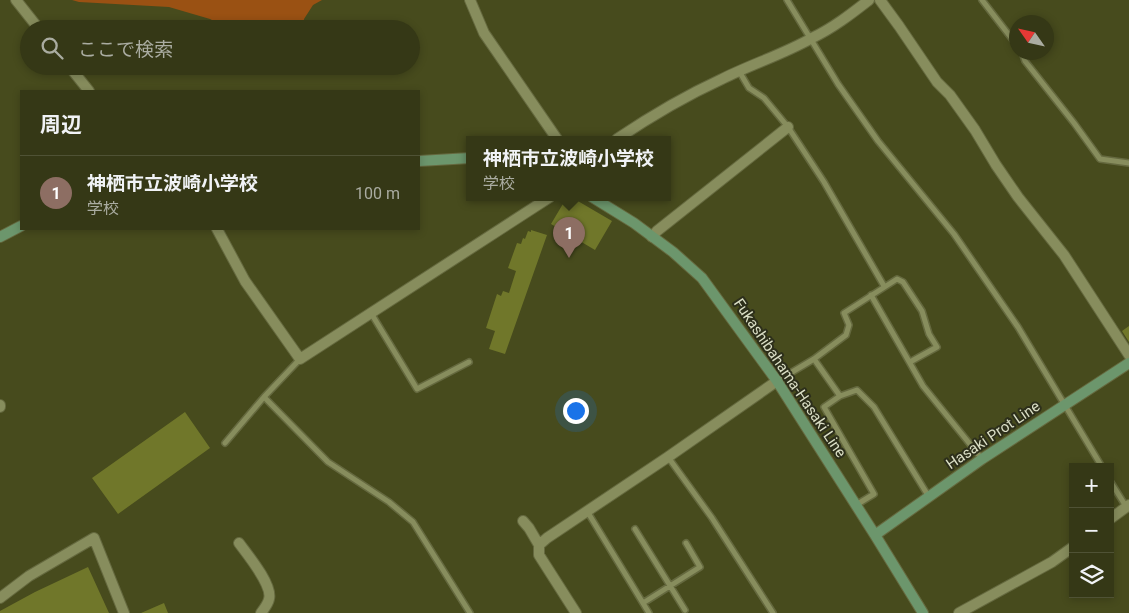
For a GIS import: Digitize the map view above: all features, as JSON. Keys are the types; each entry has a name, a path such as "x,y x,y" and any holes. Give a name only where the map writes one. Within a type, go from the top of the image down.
{"main road":[{"path":"420,161 466,158"},
{"name":"Fukashibahama-Hasaki Line","path":"598,201 634,223 673,252 702,278 777,380 923,613"},
{"path":"0,237 20,227"},
{"name":"Hasaki Prot Line","path":"875,535 982,459 1129,363"}],"street":[{"path":"16,0 32,20"},
{"path":"470,0 484,33 555,136"},
{"path":"622,136 686,97 812,39 844,19 869,0"},
{"path":"880,0 900,26 937,82 950,95 975,130 1018,197 1064,255 1129,355"},
{"path":"76,75 88,90"},
{"path":"652,237 657,231 788,127"},
{"path":"218,230 245,281 300,359 544,201"},
{"path":"539,545 777,380"},
{"path":"1114,517 1128,508"},
{"path":"523,521 539,545 539,555 576,613"},
{"path":"0,598 28,576 94,538 124,613"},
{"path":"239,543 268,587 269,600 261,613"},
{"path":"959,613 1052,562 1069,549"}],"lane":[{"path":"787,0 838,84 878,141 954,234 1018,327 1100,463"},
{"path":"982,0 1009,35"},
{"path":"1026,60 1100,159 1129,163"},
{"path":"739,71 749,88 764,98 788,127 824,182 884,286"},
{"path":"777,380 814,358 846,335 849,325 844,313 897,279 903,282 922,311 929,334 937,347 910,362"},
{"path":"871,295 923,386 982,459"},
{"path":"370,312 417,389 469,362"},
{"path":"814,358 840,396"},
{"path":"225,443 264,397 300,359"},
{"path":"856,504 874,494 824,407 840,396 857,390 874,407 929,498"},
{"path":"264,397 328,462 389,502 413,522 470,613"},
{"path":"668,457 712,518 773,613"},
{"path":"1114,486 1128,508"},
{"path":"586,511 649,613"},
{"path":"635,529 685,610"},
{"path":"643,603 700,567 686,543"}],"shaded area":[{"path":"72,0 322,0 313,5 304,20 212,20 169,7"}],"building":[{"path":"565,201 578,201 612,221 595,250 551,224"},
{"path":"531,230 547,235 505,354 489,349 495,331 486,328 497,294 501,296 503,291 509,293 516,271 508,268 517,243 521,244 528,231 531,232"},
{"path":"1129,326 1129,342 1122,331"},
{"path":"185,412 210,448 118,514 92,478"},
{"path":"88,567 109,613 0,613 0,611 35,592"},
{"path":"164,603 168,613 141,613"}],"place":[{"name":"神栖市立波崎小学校","path":"569,258"}]}
